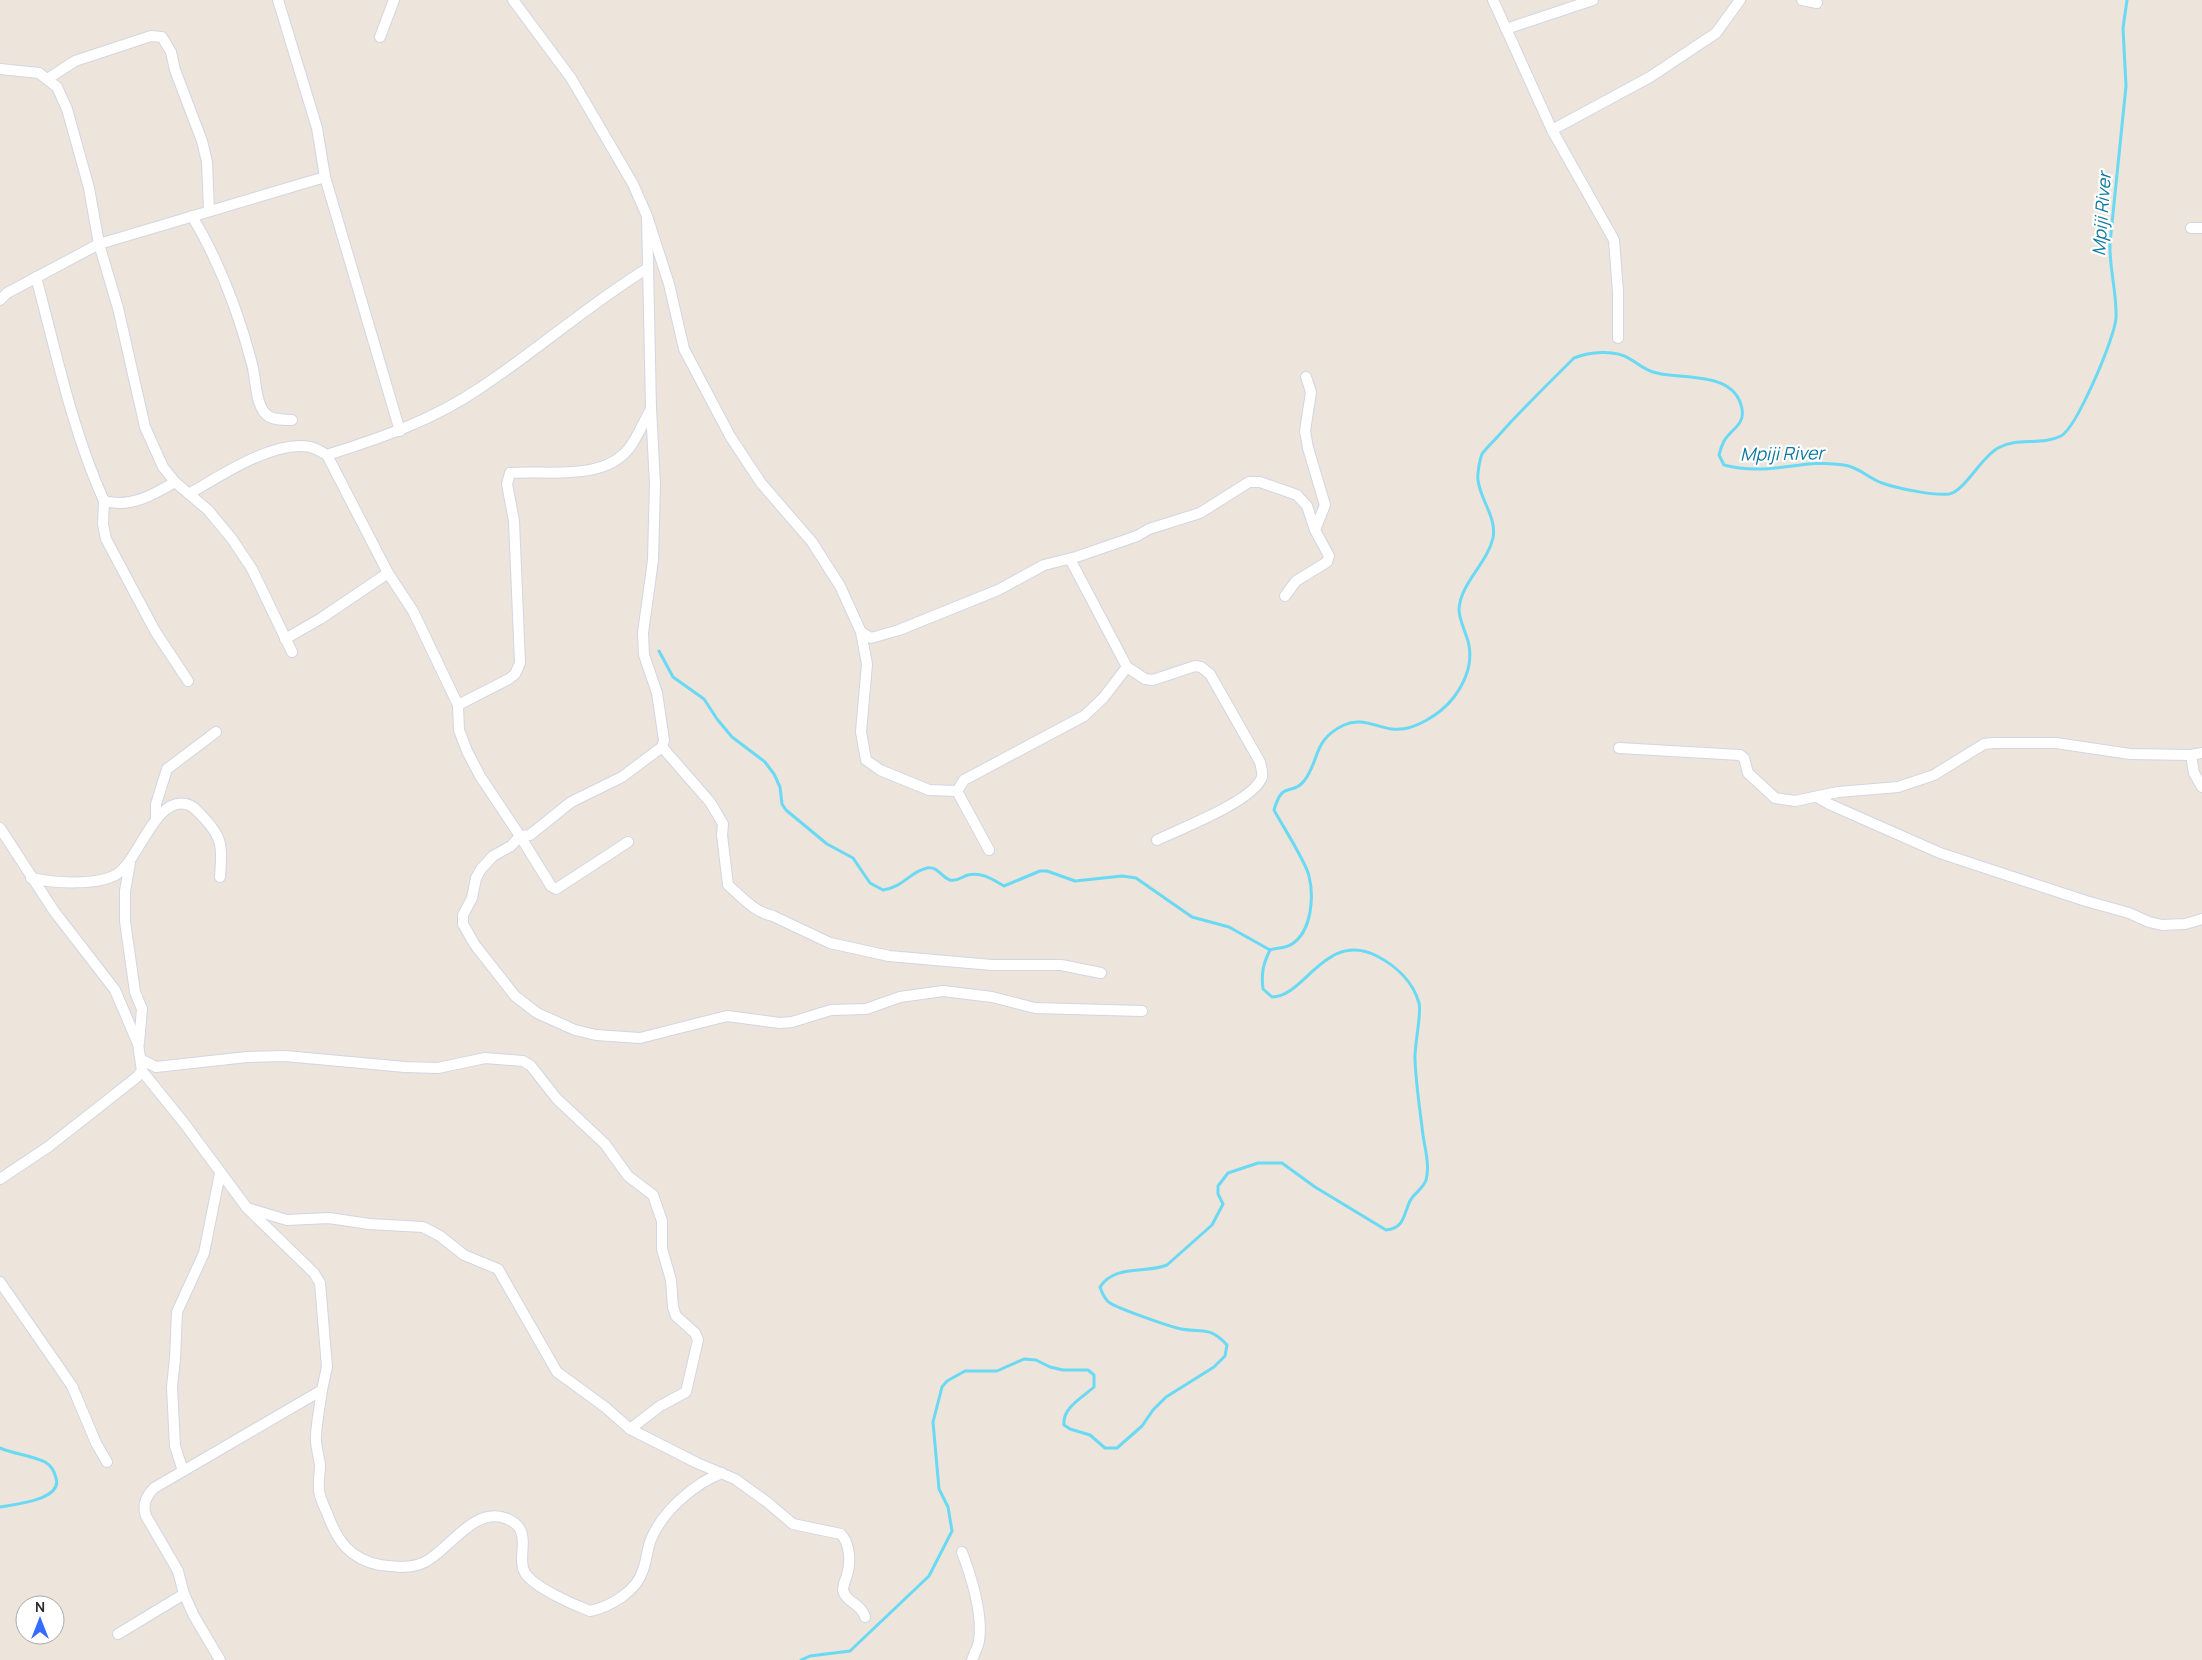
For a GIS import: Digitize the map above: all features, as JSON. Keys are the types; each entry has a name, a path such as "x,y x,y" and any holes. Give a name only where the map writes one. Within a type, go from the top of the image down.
{"street":[{"path":"278,0 317,128 325,177 400,431"},
{"path":"380,37 394,0"},
{"path":"513,0 571,78 602,128 633,184 647,216 669,284 684,349 730,436 762,483 812,542 840,586 861,632 867,664 861,732 866,760 880,770 929,790 957,791"},
{"path":"1493,0 1552,130 1614,240 1618,292 1618,338"},
{"path":"1506,29 1594,0"},
{"path":"1552,130 1650,77 1716,33 1740,0"},
{"path":"1802,0 1817,3"},
{"path":"49,78 75,61 151,36 162,37 171,52 175,70 202,142 207,162 209,210"},
{"path":"0,69 39,73 49,78 57,86 67,109 89,188 99,244 118,308 145,427 163,467 176,482 208,510 232,538 252,569 292,652"},
{"path":"0,300 7,293 99,244 325,177"},
{"path":"192,216 203,234 237,316 253,365 261,407 265,414 275,419 292,420"},
{"path":"647,216 651,408 655,484 653,551 643,633 644,655 657,693 664,740 662,747 622,777 571,802 530,835 520,836 511,846 493,856 481,869 476,878 472,898 463,915 464,924 475,945 514,996 537,1013 575,1030 596,1035 640,1038 727,1016 780,1023 792,1022 831,1010 866,1009 900,997 943,992 992,997 1035,1008 1142,1011"},
{"path":"327,455 400,431 480,388 607,293 648,268"},
{"path":"36,277 70,406 104,502 103,524 106,539 155,631 188,681"},
{"path":"1306,377 1311,392 1305,431 1324,505 1315,530"},
{"path":"458,705 509,679 516,674 520,662 514,520 507,484 510,473 590,471 606,466 630,448 651,408"},
{"path":"189,494 253,459 277,450 293,446 310,446 327,455 388,573 413,611 458,705 459,730 467,751 480,776 551,886 556,889 628,842"},
{"path":"104,502 118,505 129,504 155,494 176,482"},
{"path":"861,632 871,638 899,630 998,590 1044,565 1070,559 1136,536 1149,529 1200,513 1249,482 1260,482 1297,495 1307,506 1315,530 1330,556 1327,562 1296,581 1285,596"},
{"path":"1070,559 1127,667 1145,679 1153,680 1182,669 1195,666 1201,667 1210,674 1262,769 1262,776 1257,786 1244,797 1157,840"},
{"path":"285,639 320,619 388,573"},
{"path":"957,791 964,780 1084,716 1104,697 1127,667"},
{"path":"156,818 156,804 167,769 216,732"},
{"path":"1619,748 1740,755 1744,758 1748,773 1775,798 1795,801 1838,792 1898,787 1934,775 1984,744 2056,743 2130,754 2190,755 2202,753"},
{"path":"662,747 710,802 723,824 722,835 728,885 752,907 764,914 830,943 889,956 992,965 1061,966 1101,973"},
{"path":"2190,755 2194,773 2202,787"},
{"path":"957,791 990,850"},
{"path":"1817,797 1940,853 2086,901 2129,913 2149,922 2162,925 2184,924 2202,919"},
{"path":"32,878 54,883 105,879 117,874 130,863 156,818 174,805 186,804 194,809 215,830 220,838 222,850 220,877"},
{"path":"0,828 80,947 115,990 138,1044 142,1060 142,1072 184,1123 247,1208 314,1273 320,1282 328,1367 322,1390 316,1434 320,1465 320,1493 335,1534 349,1550 376,1564 403,1567 415,1566 426,1561 470,1526 488,1517 505,1518 519,1528 523,1536 523,1567 528,1577 558,1598 590,1611 610,1604 630,1591 643,1573 651,1540 662,1520 682,1498 711,1477 722,1472"},
{"path":"130,863 125,891 125,921 135,992 142,1009 138,1044"},
{"path":"142,1060 156,1067 247,1057 285,1056 407,1068 438,1068 485,1058 523,1061 531,1066 557,1099 605,1144 628,1176 653,1195 662,1220 662,1249 671,1280 673,1307 676,1316 695,1333 698,1340 686,1392 660,1406 630,1429"},
{"path":"0,1179 48,1147 142,1072"},
{"path":"183,1471 175,1446 172,1387 177,1337 175,1319 204,1253 220,1173"},
{"path":"247,1208 287,1220 329,1218 369,1224 423,1227 464,1255 498,1269 557,1372 605,1406 630,1429 697,1463 722,1472 756,1493 793,1524 841,1534 846,1539 848,1551 845,1596 861,1607 864,1617"},
{"path":"0,1282 72,1386 96,1443 107,1462"},
{"path":"220,1660 194,1616 184,1594 178,1571 144,1509 149,1493 223,1446 322,1390"},
{"path":"962,1552 969,1572 978,1623 979,1641 972,1660"},
{"path":"118,1634 184,1594"}],"waterway":[{"name":"Mpiji River","path":"1270,950 1290,945 1299,938 1304,931 1311,903 1309,876 1299,853 1274,810 1277,801 1284,791 1295,788 1304,781 1321,744 1334,731 1344,725 1356,722 1392,729 1409,728 1426,721 1442,710 1459,690 1469,668 1470,660 1469,643 1459,612 1461,599 1464,590 1490,547 1494,530 1491,516 1479,487 1478,474 1482,454 1574,358 1594,353 1617,354 1653,372 1707,379 1730,388 1737,397 1742,414 1739,423 1724,441 1719,455 1724,465 1740,468 1756,469 1829,463 1849,466 1888,485 1925,493 1949,494 1961,487 1985,459 1998,448 2013,443 2053,439 2061,436 2068,429 2094,381 2109,343 2116,318 2110,243 2126,86 2123,28 2127,0"},
{"path":"659,651 673,677 704,699 732,737 765,762 774,774 780,787 782,804 786,810 827,844 853,858 870,883 883,890 896,886 915,873 927,868 937,870 950,880 978,874 1004,886 1040,871 1047,871 1075,881 1122,876 1136,878 1192,917 1229,927 1270,950"},
{"path":"801,1660 810,1656 850,1651 929,1576 952,1531 948,1507 939,1489 933,1422 942,1387 947,1381 965,1371 997,1371 1024,1359 1036,1360 1050,1367 1063,1370 1088,1370 1094,1375 1094,1387 1066,1413 1064,1425 1070,1429 1090,1435 1105,1448 1117,1448 1142,1426 1153,1410 1166,1397 1214,1367 1225,1356 1227,1345 1214,1334 1177,1328 1115,1306 1108,1302 1100,1287 1106,1280 1122,1272 1158,1268 1167,1265 1212,1225 1223,1204 1218,1194 1218,1186 1228,1173 1258,1163 1282,1163 1315,1187 1386,1230 1397,1227 1400,1224 1410,1201 1425,1183 1428,1169 1418,1098 1415,1054 1420,1008 1413,988 1403,975 1377,956 1359,950 1343,951 1317,967 1295,987 1284,994 1272,997 1263,989 1262,984 1263,969 1270,950"},
{"path":"0,1448 40,1460 51,1467 56,1478 56,1485 45,1496 36,1500 0,1507"}]}
